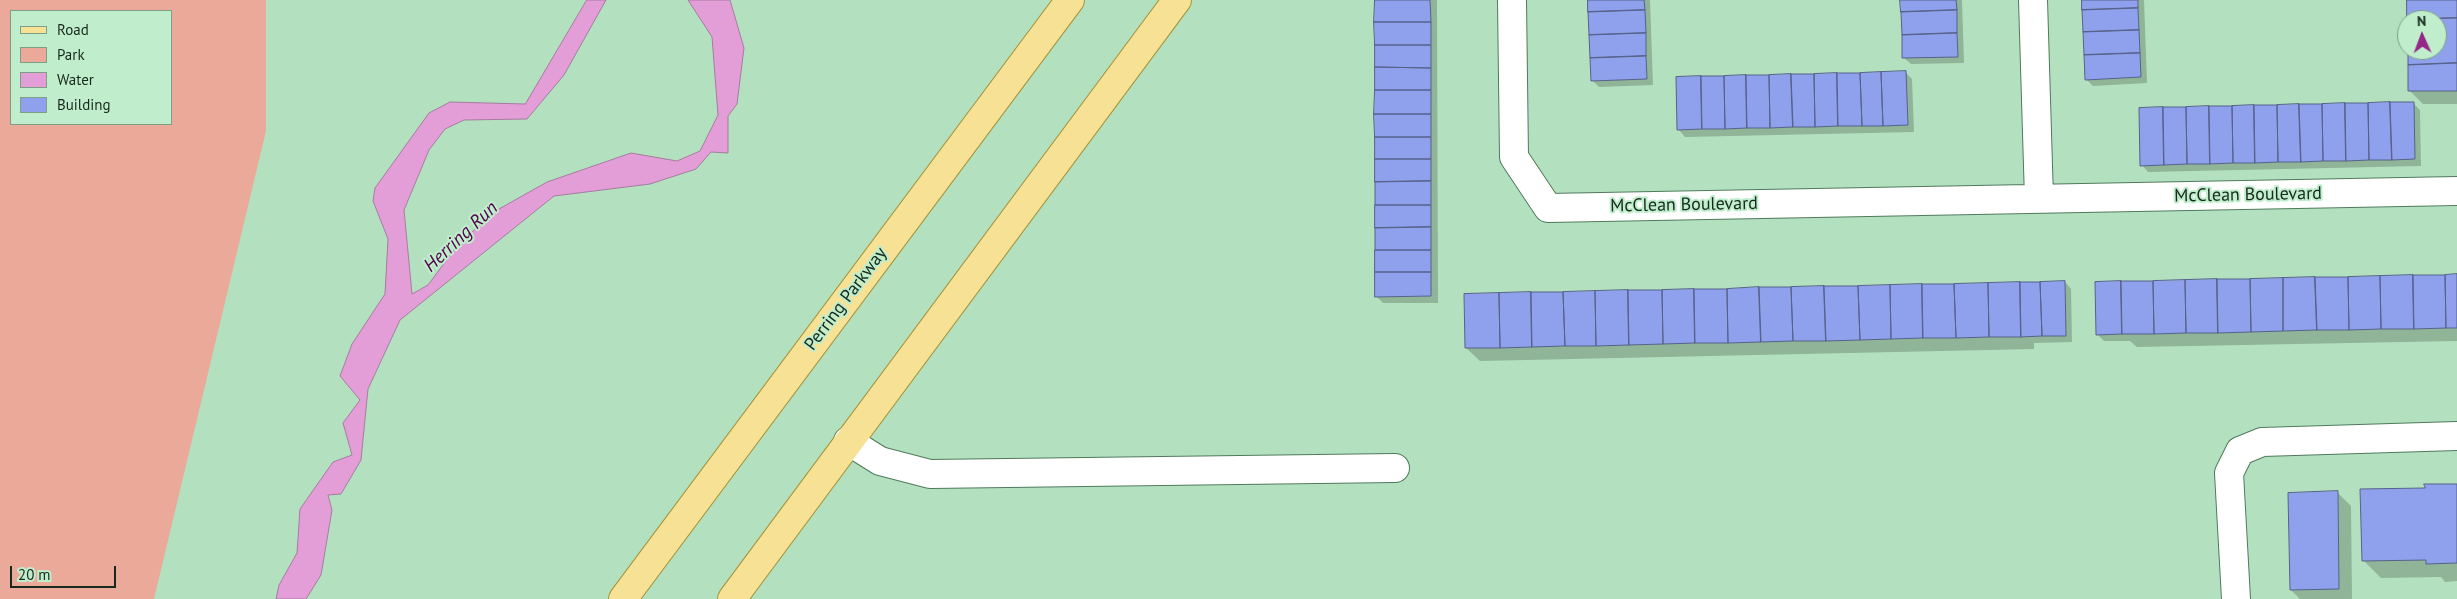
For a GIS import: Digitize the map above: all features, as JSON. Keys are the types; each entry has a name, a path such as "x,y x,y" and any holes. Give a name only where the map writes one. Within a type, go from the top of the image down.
{"main road":[{"name":"Perring Parkway","path":"623,599 1070,0"},
{"path":"732,599 1176,0"}],"street":[{"name":"McClean Boulevard","path":"1512,0 1514,157 1548,208 2457,191"},
{"path":"2033,0 2039,198"},
{"path":"2236,599 2229,473 2240,451 2262,442 2457,436"},
{"path":"848,441 880,461 930,474 1395,468"}],"green space":[{"path":"0,0 266,0 266,131 154,599 0,599"}],"water":[{"name":"Herring Run","path":"587,0 606,0 564,75 527,119 464,120 445,129 429,150 404,210 412,294 428,285 460,242 499,209 547,182 631,153 677,161 700,151 718,115 712,37 688,0 730,0 744,48 737,104 728,116 728,153 711,152 696,169 650,184 554,196 400,320 368,389 361,460 341,494 328,495 332,510 321,575 306,599 276,599 279,585 297,553 300,509 333,462 352,455 343,423 360,400 340,376 352,344 385,294 388,239 373,201 375,188 429,113 450,102 525,104"}],"building":[{"path":"1375,0 1430,0 1431,22 1374,22"},
{"path":"1588,0 1644,0 1645,10 1588,12"},
{"path":"1900,0 1956,0 1957,10 1901,12"},
{"path":"2082,0 2138,0 2138,8 2082,10"},
{"path":"2407,0 2457,0 2457,18 2447,18 2447,10 2407,10"},
{"path":"2138,8 2139,30 2083,32 2082,10"},
{"path":"1645,10 1646,33 1589,35 1588,12"},
{"path":"1957,10 1957,33 1902,35 1901,12"},
{"path":"2447,18 2457,18 2457,63 2408,65 2408,60 2447,60"},
{"path":"1374,22 1431,22 1431,45 1375,45"},
{"path":"2139,30 2140,53 2084,55 2083,32"},
{"path":"1646,33 1646,56 1590,58 1589,35"},
{"path":"1957,33 1958,57 1902,58 1902,35"},
{"path":"1375,45 1431,45 1431,68 1375,67"},
{"path":"2140,53 2141,77 2085,80 2084,55"},
{"path":"1646,56 1647,79 1591,81 1590,58"},
{"path":"2457,63 2457,91 2408,91 2408,65"},
{"path":"1375,67 1431,68 1431,90 1375,90"},
{"path":"1906,71 1908,125 1883,126 1881,72"},
{"path":"1881,72 1883,126 1862,126 1860,73"},
{"path":"1837,73 1860,73 1862,126 1838,126"},
{"path":"1837,73 1838,126 1815,127 1814,74"},
{"path":"1791,74 1814,74 1815,127 1793,127"},
{"path":"1791,74 1793,127 1770,128 1769,75"},
{"path":"1746,75 1747,128 1725,129 1724,76"},
{"path":"1746,75 1769,75 1770,128 1747,128"},
{"path":"1701,76 1724,76 1725,129 1702,129"},
{"path":"1701,76 1702,129 1677,130 1676,77"},
{"path":"1375,90 1431,90 1431,114 1374,114"},
{"path":"2390,102 2392,160 2369,160 2368,103"},
{"path":"2390,102 2414,102 2415,159 2392,160"},
{"path":"2345,103 2346,161 2323,161 2322,104"},
{"path":"2345,103 2368,103 2369,160 2346,161"},
{"path":"2299,104 2322,104 2323,161 2301,162"},
{"path":"2299,104 2301,162 2278,162 2277,105"},
{"path":"2254,105 2277,105 2278,162 2255,163"},
{"path":"2254,105 2255,163 2233,163 2232,106"},
{"path":"2209,106 2210,164 2187,164 2186,107"},
{"path":"2209,106 2232,106 2233,163 2210,164"},
{"path":"2163,107 2164,165 2140,166 2139,108"},
{"path":"2163,107 2186,107 2187,164 2164,165"},
{"path":"1374,114 1431,114 1431,137 1375,137"},
{"path":"1375,137 1431,137 1431,159 1375,159"},
{"path":"1375,159 1431,159 1431,181 1375,182"},
{"path":"1431,181 1431,205 1375,205 1375,182"},
{"path":"1375,205 1431,205 1431,227 1375,228"},
{"path":"1431,227 1431,250 1375,250 1375,228"},
{"path":"1375,250 1431,250 1431,272 1375,272"},
{"path":"1375,272 1431,272 1431,296 1375,297"},
{"path":"2457,274 2457,328 2446,328 2445,275"},
{"path":"2413,275 2445,275 2446,328 2414,329"},
{"path":"2413,275 2414,329 2381,329 2380,276"},
{"path":"2380,276 2381,329 2349,330 2348,277"},
{"path":"2315,277 2317,330 2283,331 2283,278"},
{"path":"2315,277 2348,277 2349,330 2317,330"},
{"path":"2283,278 2283,331 2251,332 2250,279"},
{"path":"2217,279 2218,333 2186,333 2185,280"},
{"path":"2217,279 2250,279 2251,332 2218,333"},
{"path":"2185,280 2186,333 2154,334 2153,281"},
{"path":"2065,281 2066,336 2042,336 2040,282"},
{"path":"2121,281 2122,334 2096,335 2095,282"},
{"path":"2121,281 2153,281 2154,334 2122,334"},
{"path":"2020,282 2040,282 2042,336 2021,337"},
{"path":"2020,282 2021,337 1989,337 1988,283"},
{"path":"1988,283 1989,337 1956,338 1954,284"},
{"path":"1922,284 1954,284 1956,338 1923,338"},
{"path":"1922,284 1923,338 1891,339 1890,285"},
{"path":"1890,285 1891,339 1860,340 1858,286"},
{"path":"1824,286 1826,341 1793,341 1791,287"},
{"path":"1824,286 1858,286 1860,340 1826,341"},
{"path":"1759,287 1761,342 1728,343 1727,289"},
{"path":"1759,287 1791,287 1793,341 1761,342"},
{"path":"1694,289 1695,343 1663,344 1662,290"},
{"path":"1694,289 1727,289 1728,343 1695,343"},
{"path":"1628,290 1662,290 1663,344 1629,345"},
{"path":"1628,290 1629,345 1596,346 1595,291"},
{"path":"1595,291 1596,346 1565,346 1563,292"},
{"path":"1531,292 1563,292 1565,346 1532,347"},
{"path":"1531,292 1532,347 1500,348 1499,293"},
{"path":"1499,293 1500,348 1465,348 1464,294"},
{"path":"2424,484 2457,484 2457,563 2426,564 2426,560 2362,561 2360,489 2425,488"},
{"path":"2338,491 2339,589 2290,590 2288,493"}]}
